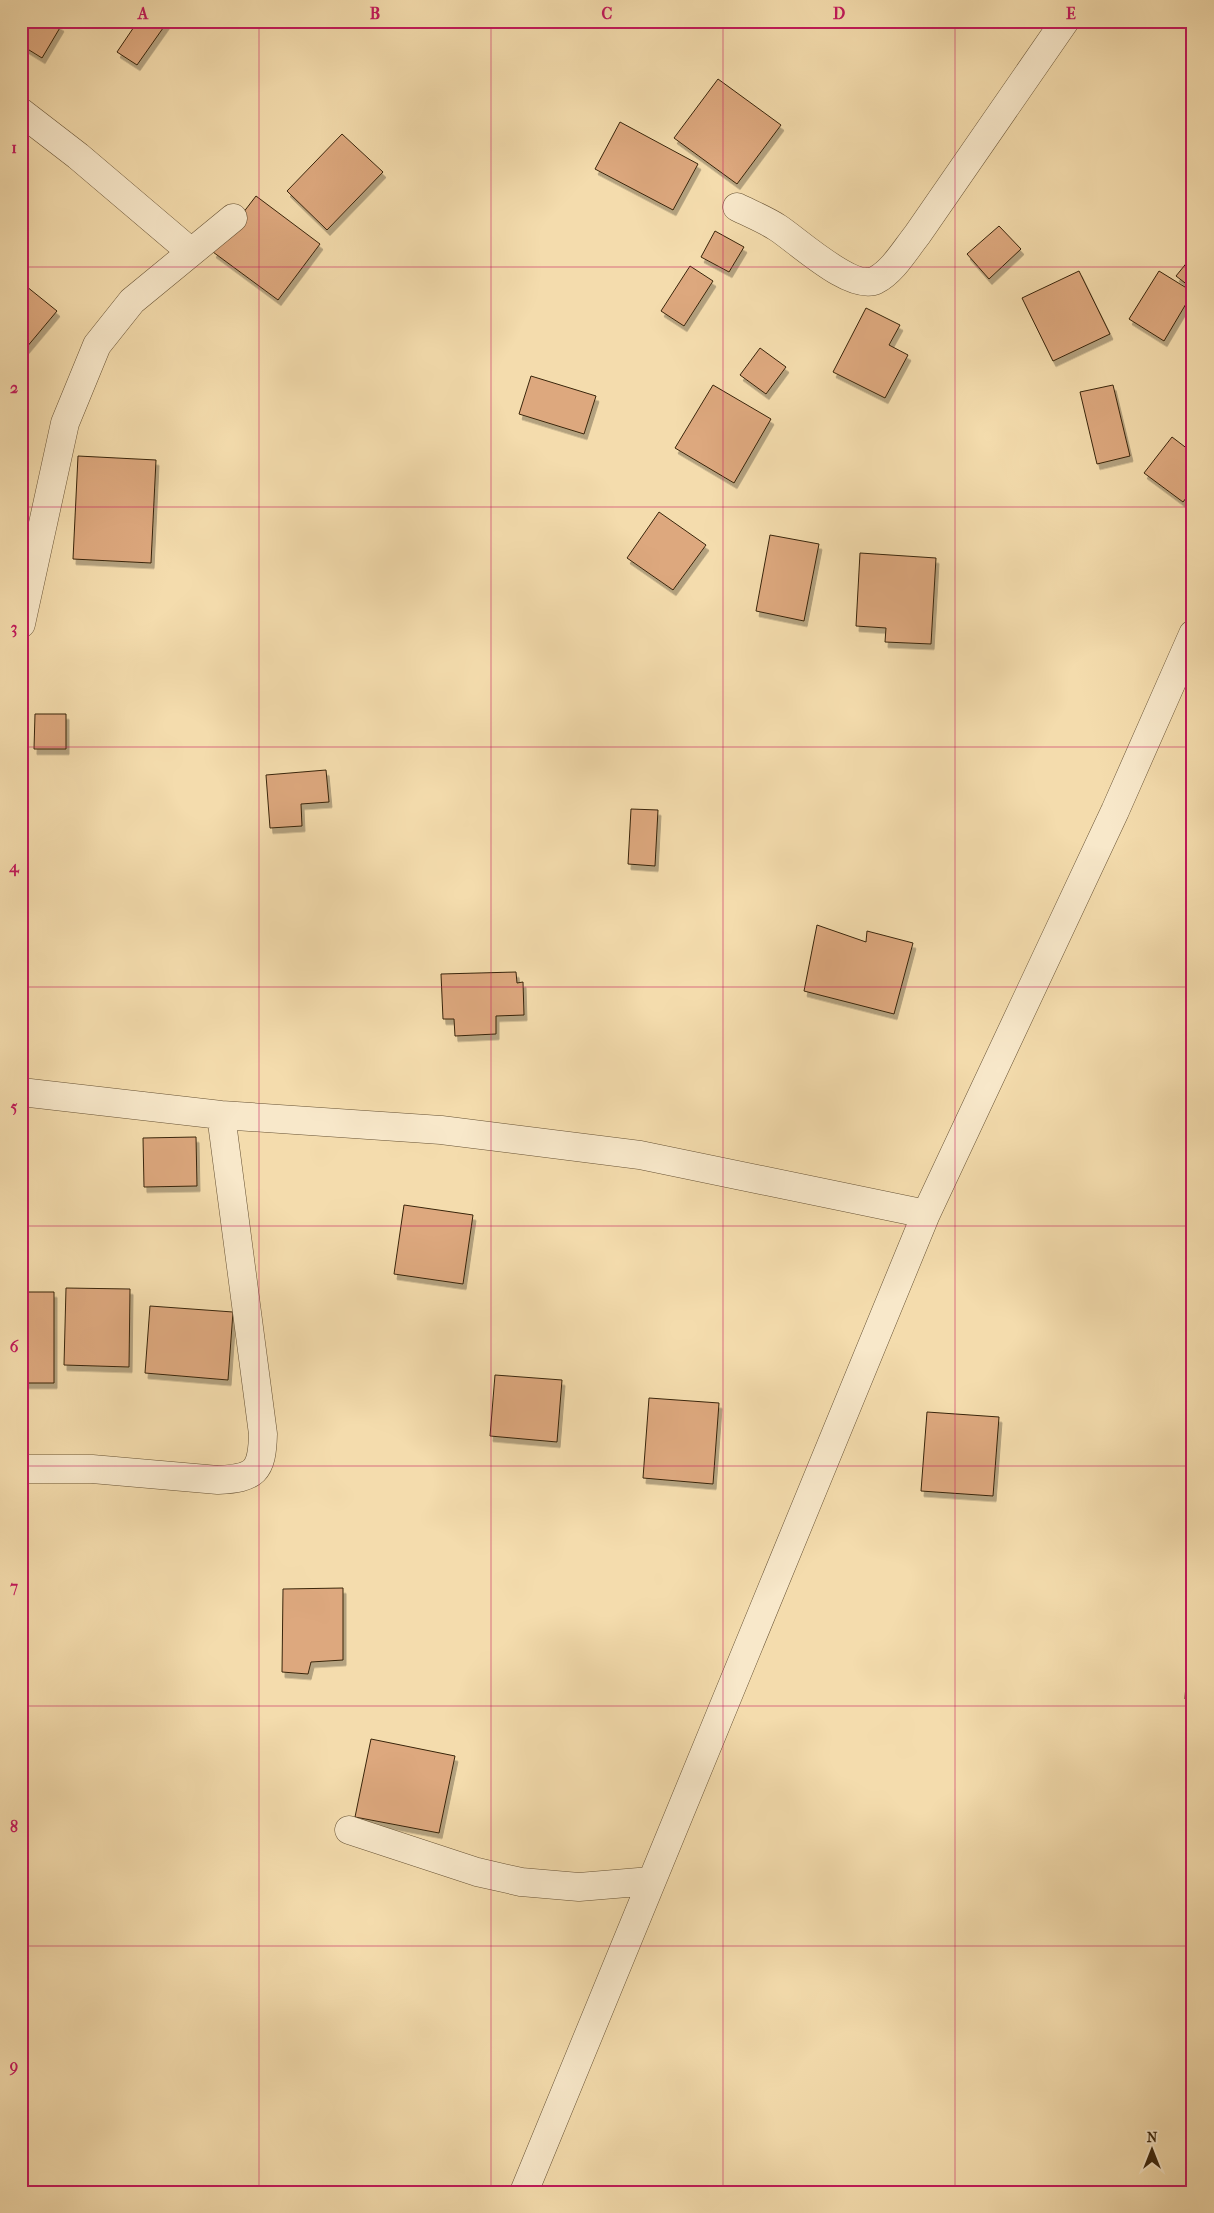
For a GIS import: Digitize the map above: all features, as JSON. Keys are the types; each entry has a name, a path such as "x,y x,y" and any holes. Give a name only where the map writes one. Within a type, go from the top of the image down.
{"street":[{"path":"737,207 777,227 845,276 862,282 875,280 893,266 917,235 1065,21"},
{"path":"21,112 78,156 191,252"},
{"path":"21,624 65,423 97,346 132,301 233,218"},
{"path":"524,2192 926,1214 1115,811 1193,634"},
{"path":"21,1092 222,1115 441,1130 640,1154 926,1214"},
{"path":"21,1470 92,1470 218,1480 236,1479 251,1474 259,1465 263,1434 222,1115"},
{"path":"349,1830 477,1872 521,1882 579,1887 651,1881"}],"building":[{"path":"21,21 53,21 61,26 42,58 21,45"},
{"path":"138,21 168,21 137,65 117,52"},
{"path":"718,79 781,125 737,184 674,138"},
{"path":"620,122 698,164 673,210 595,169"},
{"path":"342,134 383,172 327,230 287,191"},
{"path":"256,196 320,244 278,300 213,252"},
{"path":"999,226 1021,249 989,279 967,254"},
{"path":"715,231 744,247 729,272 701,257"},
{"path":"1193,255 1193,289 1176,276"},
{"path":"690,266 713,281 684,326 661,311"},
{"path":"1079,271 1110,334 1053,361 1022,298"},
{"path":"1159,271 1193,292 1164,341 1129,319"},
{"path":"21,282 57,311 26,348 21,344"},
{"path":"866,308 900,325 889,345 908,355 885,398 833,372"},
{"path":"760,348 786,367 766,394 740,375"},
{"path":"531,376 596,396 584,434 519,414"},
{"path":"713,385 771,419 734,483 675,448"},
{"path":"1113,385 1130,456 1097,464 1080,392"},
{"path":"1172,437 1193,453 1193,489 1183,502 1144,473"},
{"path":"78,456 156,460 151,563 73,559"},
{"path":"659,512 706,545 673,590 627,558"},
{"path":"770,535 819,544 804,621 756,611"},
{"path":"860,553 936,558 931,644 885,642 886,628 856,626"},
{"path":"35,714 66,714 66,749 34,749"},
{"path":"326,770 329,802 301,804 302,826 270,828 266,775"},
{"path":"631,809 658,810 655,866 628,864"},
{"path":"817,925 866,942 867,931 913,943 894,1014 804,991"},
{"path":"516,972 517,983 523,982 524,1015 496,1016 496,1034 455,1036 454,1019 443,1019 441,974"},
{"path":"196,1137 197,1186 144,1187 143,1138"},
{"path":"404,1205 473,1215 463,1284 394,1274"},
{"path":"66,1288 130,1289 129,1367 64,1365"},
{"path":"21,1292 54,1292 54,1383 21,1383"},
{"path":"150,1306 233,1312 228,1380 145,1373"},
{"path":"495,1375 562,1380 557,1442 490,1436"},
{"path":"649,1398 719,1403 713,1484 643,1478"},
{"path":"927,1412 999,1417 993,1496 921,1491"},
{"path":"343,1588 343,1660 311,1662 308,1674 282,1672 283,1589"},
{"path":"1188,1654 1193,1655 1193,1700 1185,1699"},
{"path":"371,1739 455,1756 439,1833 355,1817"}]}
